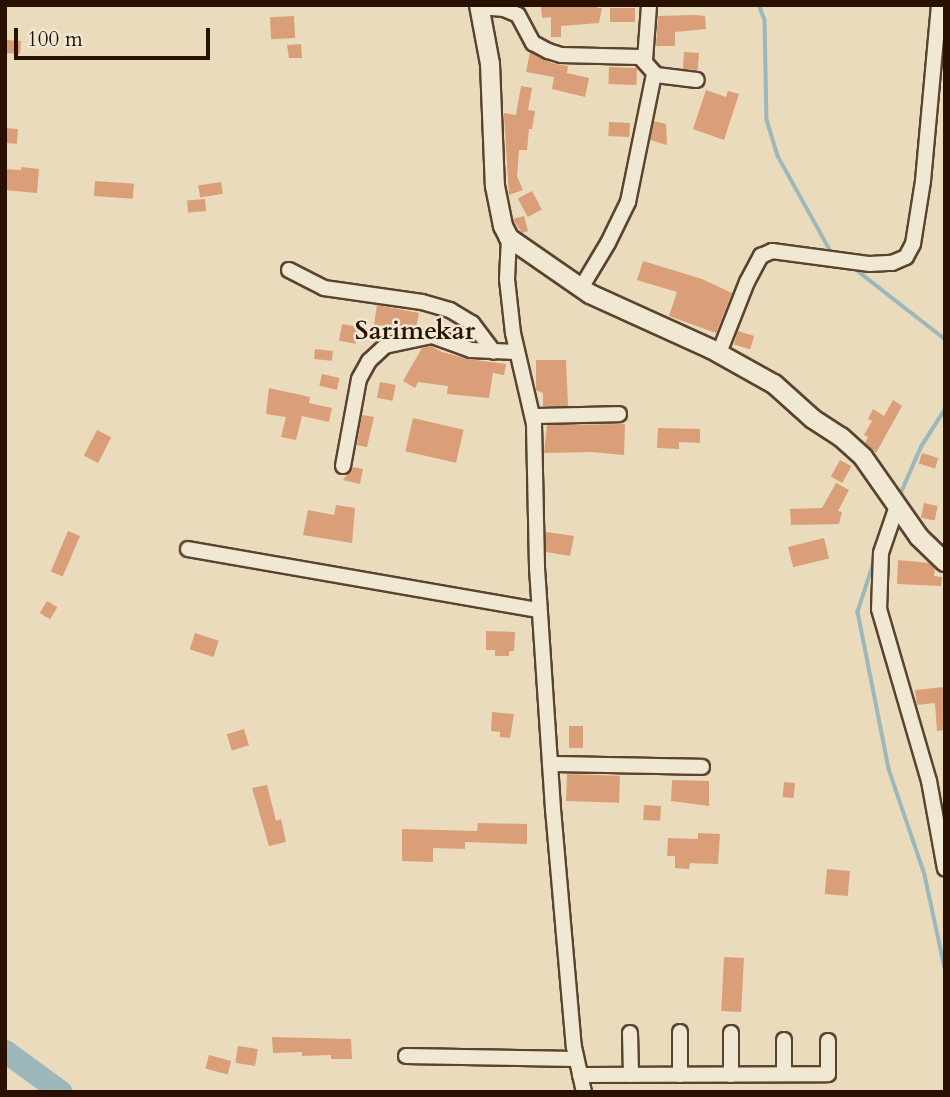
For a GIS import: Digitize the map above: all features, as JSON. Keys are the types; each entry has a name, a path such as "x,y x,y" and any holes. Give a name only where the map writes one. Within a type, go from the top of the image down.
{"street":[{"path":"645,60 649,5"},
{"path":"719,353 747,282 761,256 772,251 870,264 892,264 906,257 913,244 923,181 939,5"},
{"path":"581,288 608,243 628,202 654,74 645,60 636,56 555,54 533,43 518,15 504,9 479,6 491,74 495,186 503,226 509,238 581,288 641,320 719,353 774,384 813,419 841,437 863,457 914,530 945,562"},
{"path":"654,74 697,80"},
{"path":"509,238 507,279 516,352 533,416 539,610 550,764 576,1059 584,1092"},
{"path":"289,270 324,288 422,302 450,310 472,323 494,352"},
{"path":"343,466 356,391 365,367 376,353 397,342 432,336 471,350 516,352"},
{"path":"533,416 619,414"},
{"path":"897,506 881,553 879,609 929,781 945,869"},
{"path":"188,549 539,610"},
{"path":"550,764 702,767"},
{"path":"680,1032 680,1075"},
{"path":"630,1033 631,1075"},
{"path":"731,1033 731,1075"},
{"path":"783,1040 784,1074"},
{"path":"580,1075 828,1074 828,1041"},
{"path":"407,1056 576,1059"}],"building":[{"path":"541,5 597,5 597,8 602,8 599,23 561,26 561,37 551,37 551,17 542,18"},
{"path":"610,8 635,8 635,22 610,22"},
{"path":"294,16 295,38 271,39 270,17"},
{"path":"658,16 705,16 706,29 675,32 675,46 656,46"},
{"path":"7,40 21,41 20,54 6,53"},
{"path":"301,44 302,58 289,58 287,45"},
{"path":"530,52 551,63 568,66 567,73 589,78 585,97 552,89 554,77 526,72"},
{"path":"684,52 699,53 698,70 683,69"},
{"path":"609,67 637,68 636,85 608,84"},
{"path":"521,86 532,88 528,110 535,111 532,129 529,129 527,150 519,150 517,176 523,190 509,195 504,113 516,115"},
{"path":"706,90 726,97 728,91 739,94 724,140 693,129"},
{"path":"654,121 666,124 667,145 650,140"},
{"path":"609,122 630,123 629,137 608,136"},
{"path":"5,128 18,129 17,144 5,143"},
{"path":"21,167 39,169 37,193 5,190 5,169 21,170"},
{"path":"95,181 134,184 133,199 94,196"},
{"path":"221,182 223,194 200,197 198,186"},
{"path":"532,191 542,210 528,217 518,199"},
{"path":"205,199 206,211 188,213 187,201"},
{"path":"524,216 528,231 522,233 513,219"},
{"path":"643,261 702,279 732,293 716,333 669,316 677,292 637,280"},
{"path":"377,305 419,313 416,329 374,325"},
{"path":"342,324 359,327 356,344 339,341"},
{"path":"738,331 754,336 750,349 734,344"},
{"path":"431,346 468,359 506,364 504,375 493,373 489,398 447,394 448,386 418,382 415,388 403,381 422,348"},
{"path":"315,349 333,351 332,361 314,359"},
{"path":"536,360 566,360 568,406 543,406 543,393 536,390"},
{"path":"322,374 340,378 337,390 319,386"},
{"path":"380,382 396,385 393,401 377,398"},
{"path":"269,388 310,397 309,403 332,408 329,422 302,416 296,440 281,437 286,417 266,414"},
{"path":"893,400 902,406 876,453 865,443 868,437 864,435 872,421 868,419 873,409 884,416"},
{"path":"362,415 374,417 367,447 357,445"},
{"path":"413,418 464,430 456,463 405,451"},
{"path":"625,424 624,455 592,452 544,453 547,425"},
{"path":"658,428 700,429 700,443 679,442 679,449 657,448"},
{"path":"97,430 111,437 98,463 84,456"},
{"path":"922,453 938,458 935,468 919,464"},
{"path":"840,460 851,466 842,483 831,477"},
{"path":"353,467 363,469 360,484 343,480"},
{"path":"836,483 849,490 838,511 842,512 839,524 791,525 790,509 822,508"},
{"path":"924,503 938,506 935,521 921,518"},
{"path":"336,505 355,508 352,543 303,535 308,510 334,515"},
{"path":"68,531 80,536 63,577 51,572"},
{"path":"546,532 574,536 570,556 546,552"},
{"path":"824,538 829,558 793,567 788,547"},
{"path":"898,560 929,563 935,568 934,576 942,577 941,586 897,584"},
{"path":"47,601 57,607 50,619 40,613"},
{"path":"486,631 515,632 514,651 509,651 509,656 495,656 495,650 486,650"},
{"path":"195,633 219,641 214,657 190,649"},
{"path":"945,687 945,730 937,731 935,703 917,705 915,690"},
{"path":"492,712 514,714 510,738 500,737 500,732 491,731"},
{"path":"569,726 583,726 583,748 569,748"},
{"path":"244,729 249,745 232,751 227,734"},
{"path":"567,774 620,776 619,803 566,801"},
{"path":"672,780 709,781 709,806 671,801"},
{"path":"784,782 795,783 794,798 783,797"},
{"path":"267,785 276,821 281,819 286,842 269,846 252,788"},
{"path":"644,805 661,806 660,821 643,820"},
{"path":"478,823 527,824 527,844 465,842 465,849 433,848 433,862 402,861 402,829 477,831"},
{"path":"698,833 720,834 718,864 690,863 689,869 675,868 675,856 667,856 668,838 698,839"},
{"path":"827,869 850,871 848,896 825,894"},
{"path":"724,957 744,958 741,1012 721,1011"},
{"path":"272,1037 351,1039 352,1059 331,1059 331,1055 302,1056 302,1052 273,1053"},
{"path":"238,1046 258,1049 255,1066 235,1063"},
{"path":"209,1055 231,1061 228,1074 205,1069"}],"waterway":[{"path":"759,5 765,20 767,120 778,156 830,250"},
{"path":"859,272 945,339"},
{"path":"899,497 921,447 945,409"},
{"path":"875,560 858,612 889,769 925,875 945,968"},
{"path":"5,1051 61,1092"}],"district":[{"name":"Sarimekar","path":"415,331"}]}
